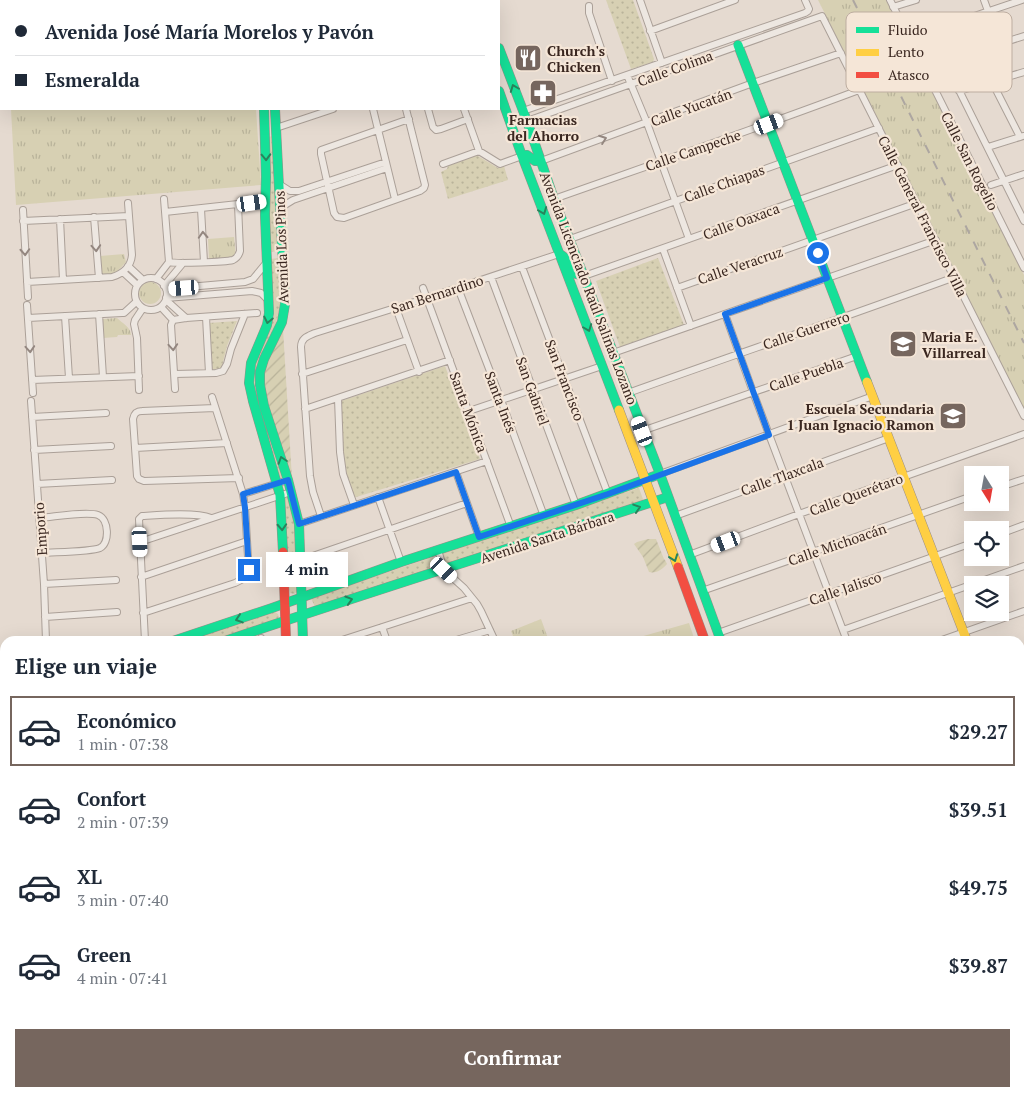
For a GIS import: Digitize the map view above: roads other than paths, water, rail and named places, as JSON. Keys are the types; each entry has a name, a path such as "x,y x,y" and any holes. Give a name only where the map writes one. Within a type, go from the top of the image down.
{"street":[{"path":"640,0 662,64"},
{"path":"650,31 735,0"},
{"path":"523,112 806,12 809,8 805,0"},
{"name":"Calle San Rogelio","path":"890,0 896,12"},
{"path":"893,7 916,0"},
{"path":"984,0 988,11"},
{"path":"985,12 1022,0"},
{"path":"589,6 589,13 612,81"},
{"name":"Calle Colima","path":"527,121 822,16"},
{"name":"Calle General Francisco Villa","path":"822,16 846,63"},
{"path":"1012,40 1024,36"},
{"path":"738,45 966,636"},
{"name":"Avenida Licenciado Raúl Salinas Lozano","path":"500,51 554,199 660,474 720,636"},
{"name":"Calle Yucatán","path":"541,161 753,83 841,53"},
{"path":"1012,76 1024,72"},
{"path":"628,76 689,239"},
{"name":"Calle Campeche","path":"554,199 769,124 854,92"},
{"name":"Calle General Francisco Villa","path":"860,92 1024,416"},
{"name":"Calle San Rogelio","path":"936,92 1024,268"},
{"path":"960,92 1022,213 1024,221"},
{"path":"988,147 1022,136 998,92"},
{"name":"Avenida Licenciado Raúl Salinas Lozano","path":"500,94 703,636"},
{"name":"Avenida Los Pinos","path":"264,110 265,201 270,301 268,320 252,362 249,383 280,495 285,604"},
{"name":"Avenida Los Pinos","path":"275,110 285,304 282,322 264,359 260,385 264,406 288,480 299,524 302,615"},
{"path":"265,132 330,110"},
{"path":"373,110 395,199"},
{"path":"406,110 409,118 425,185 424,188 344,218 337,216 334,213 320,152 323,148 409,118"},
{"path":"428,110 433,127 436,130 468,119"},
{"path":"464,110 479,151 500,164 527,155 535,161 541,161"},
{"name":"Calle Chiapas","path":"570,239 879,128"},
{"path":"443,164 479,151"},
{"path":"280,208 327,185 387,165"},
{"name":"Calle Oaxaca","path":"584,276 898,165"},
{"path":"990,185 1024,174"},
{"path":"279,184 287,190 295,191 327,185"},
{"path":"533,184 542,184 554,199"},
{"path":"156,279 168,262 164,200"},
{"path":"165,212 265,201"},
{"path":"27,282 112,277 123,272 131,262 132,255 128,203"},
{"name":"Calle Veracruz","path":"677,288 917,203"},
{"path":"168,262 230,260 239,255 241,244 238,204"},
{"path":"201,208 204,262"},
{"path":"23,210 28,297"},
{"path":"23,221 129,216"},
{"path":"94,217 99,278"},
{"path":"60,219 63,280"},
{"path":"613,353 936,240"},
{"path":"663,249 691,326"},
{"path":"165,287 219,285 249,281 257,275 267,259 283,254"},
{"path":"559,254 568,259 576,274 584,276"},
{"name":"San Bernardino","path":"302,374 301,343 305,338 559,254"},
{"path":"165,287 183,263"},
{"path":"128,266 143,280"},
{"name":"San Francisco","path":"522,267 608,494"},
{"path":"123,272 137,285"},
{"name":"San Gabriel","path":"491,277 576,505"},
{"name":"Calle Guerrero","path":"628,393 955,277"},
{"path":"147,278 156,279 165,287 166,299 161,307 152,310 143,308 136,302 134,297 137,285 147,278"},
{"path":"219,285 220,293"},
{"name":"Santa Mónica","path":"424,288 511,526"},
{"name":"Santa Inés","path":"458,288 544,516"},
{"path":"166,299 220,293 256,292 261,293 270,301"},
{"path":"166,299 186,318"},
{"path":"28,318 124,313 136,302"},
{"path":"27,305 33,393"},
{"path":"161,307 172,320 175,389"},
{"path":"139,390 137,338 134,320 143,308"},
{"path":"396,308 418,372"},
{"path":"172,320 257,313"},
{"path":"99,314 103,377"},
{"path":"175,374 220,373 225,368 245,314"},
{"path":"725,314 845,636"},
{"path":"65,316 68,378"},
{"path":"206,317 209,373"},
{"path":"321,516 310,476 302,374 407,340"},
{"name":"Calle Puebla","path":"642,431 857,356"},
{"path":"305,409 450,360"},
{"path":"469,411 602,366"},
{"path":"32,380 139,376"},
{"path":"660,474 873,396"},
{"path":"143,612 240,581 248,576 243,494 212,397"},
{"path":"338,399 340,452 343,474 354,505"},
{"name":"Emporio","path":"31,401 46,636"},
{"path":"215,408 136,412 133,419 137,476 141,480 149,481 239,478"},
{"path":"32,416 106,413"},
{"name":"Calle Querétaro","path":"689,555 1024,434"},
{"name":"Calle Tlaxcala","path":"675,516 889,438"},
{"path":"135,448 227,443"},
{"path":"34,450 111,446"},
{"path":"299,524 487,461"},
{"path":"456,472 479,537"},
{"name":"Avenida Santa Bárbara","path":"188,636 285,604 401,562 544,516 660,474"},
{"path":"1009,484 1024,479"},
{"path":"37,484 112,480"},
{"path":"243,494 288,480"},
{"path":"140,542 291,492"},
{"path":"378,497 401,562"},
{"name":"Avenida Santa Bárbara","path":"240,636 668,497"},
{"name":"Calle Michoacán","path":"702,591 964,499"},
{"path":"301,560 467,504"},
{"path":"39,518 91,514 101,516 106,524 106,542 101,547 92,550 42,553"},
{"path":"145,636 139,519 142,516 198,515 211,518"},
{"path":"1009,531 1024,526"},
{"path":"141,577 247,541"},
{"name":"Calle Jalisco","path":"723,636 829,594 964,547"},
{"path":"438,550 444,570 464,588 482,611 493,636"},
{"path":"843,630 1024,566"},
{"path":"44,584 116,580"},
{"path":"354,636 472,598"},
{"path":"281,622 285,604"},
{"path":"272,608 280,614 285,636"},
{"path":"968,636 1024,611"},
{"path":"45,617 117,612"},
{"path":"302,615 303,636"},
{"path":"382,627 385,636"},
{"path":"470,636 490,630"}],"railway":[{"path":"853,0 859,12"},
{"path":"899,92 1024,343"}],"place":[{"name":"Church's Chicken","path":"528,58"},
{"name":"Farmacias del Ahorro","path":"543,93"},
{"name":"Maria E. Villarreal","path":"903,344"},
{"name":"Escuela Secundaria 1 Juan Ignacio Ramon","path":"953,416"}]}
